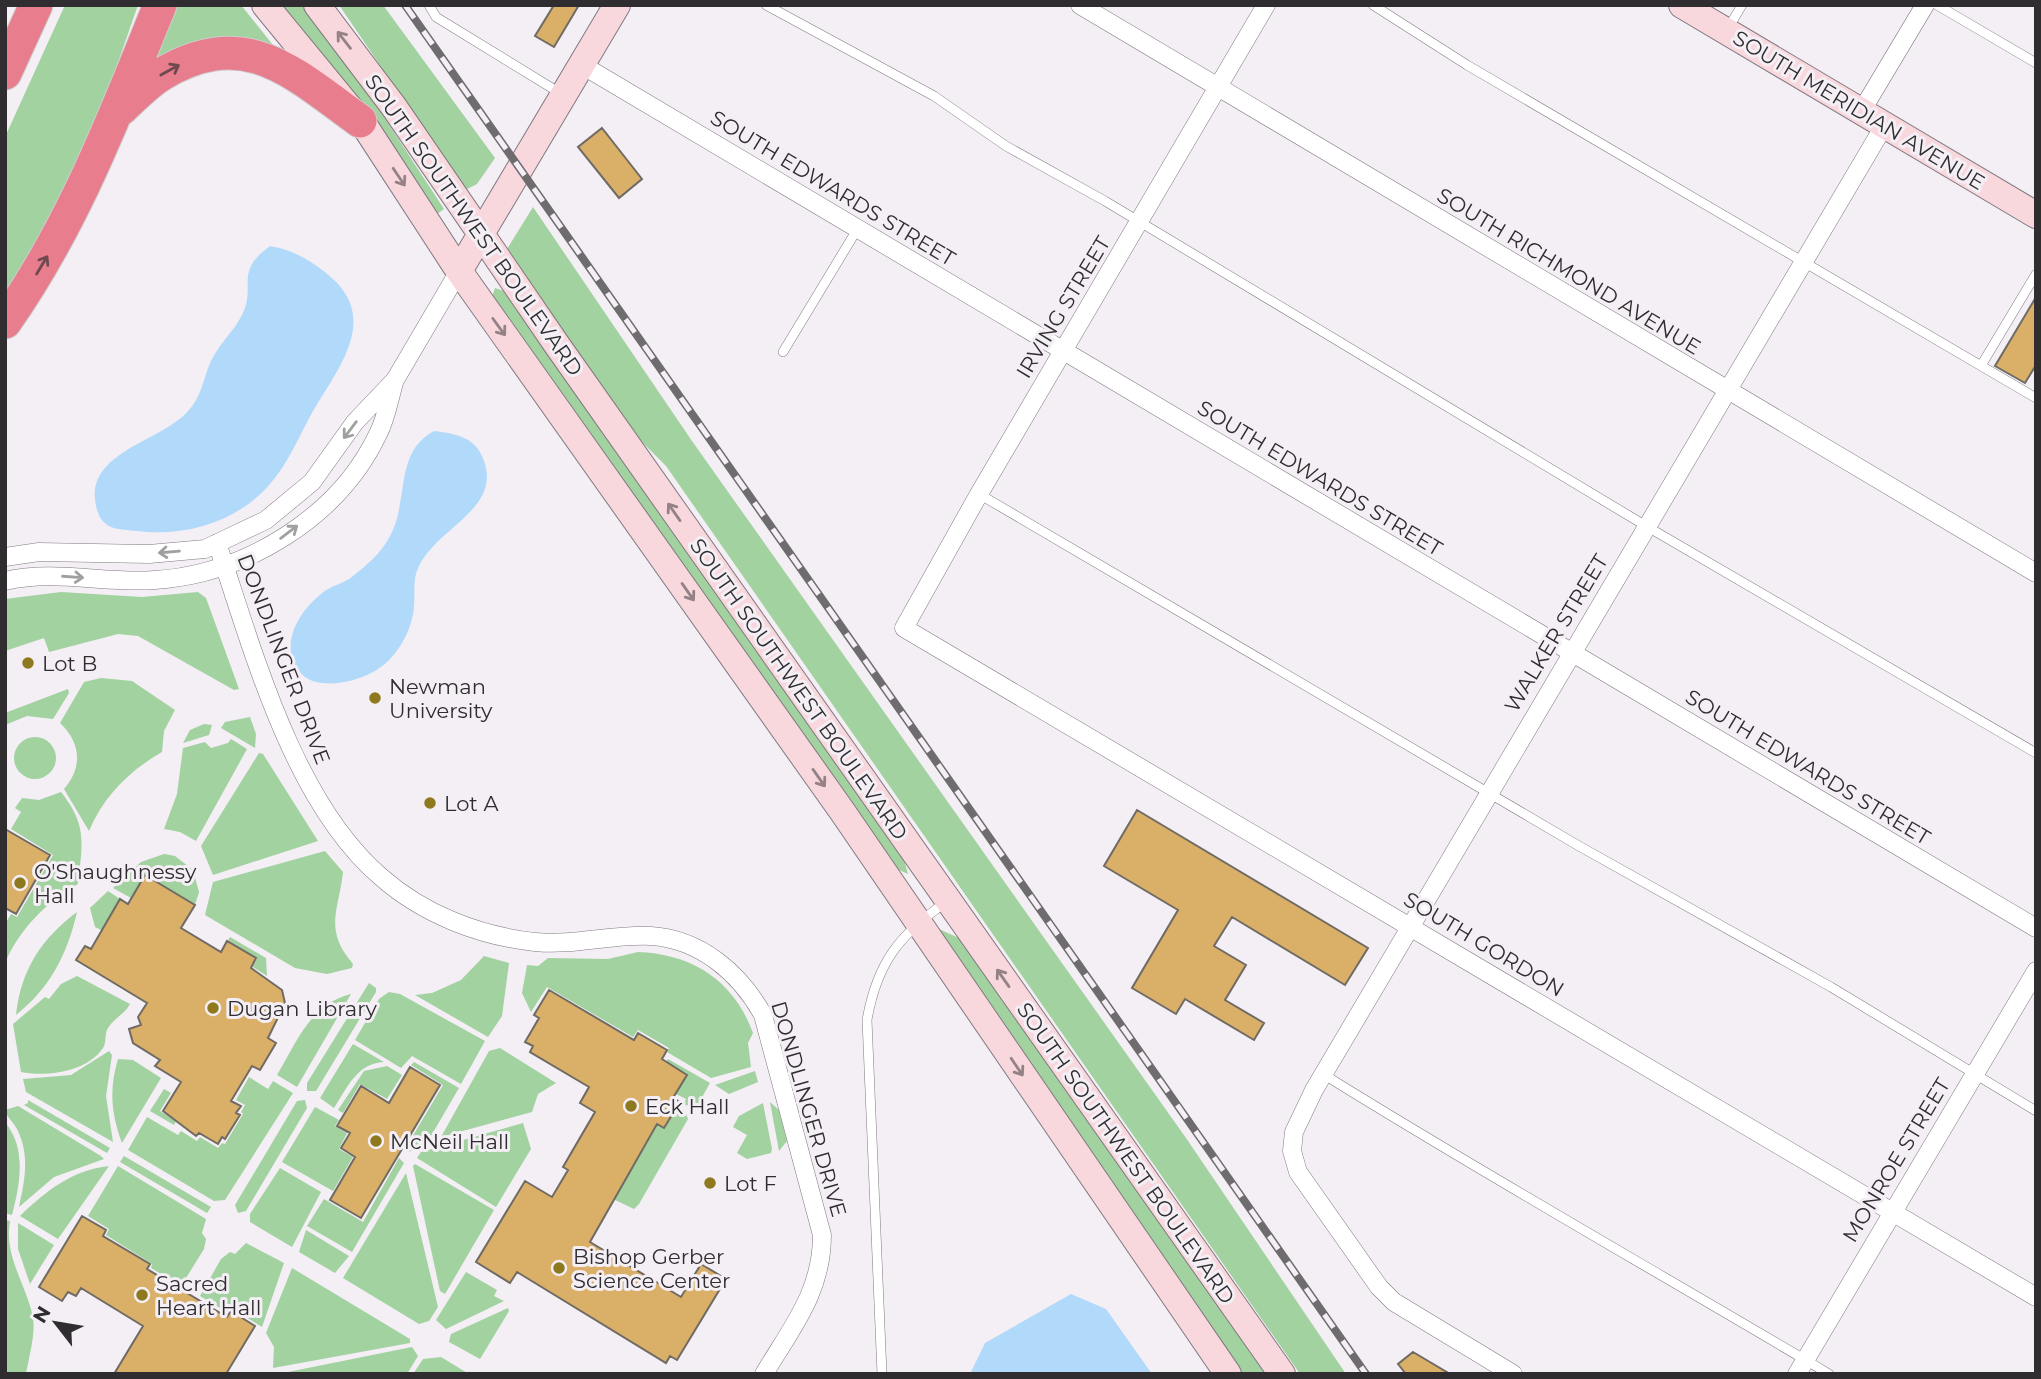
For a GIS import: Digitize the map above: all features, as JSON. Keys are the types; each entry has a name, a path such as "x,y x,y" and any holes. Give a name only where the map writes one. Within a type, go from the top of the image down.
{"highway":[{"path":"5,322 64,228 116,113 160,5"},
{"path":"5,73 29,20"},
{"path":"116,113 160,75 190,59 240,53 269,59 284,67 360,121"}],"main road":[{"name":"SOUTH SOUTHWEST BOULEVARD","path":"265,5 360,121 459,271 918,922 1228,1374"},
{"name":"SOUTH SOUTHWEST BOULEVARD","path":"317,5 394,107 557,345 1282,1374"},
{"path":"459,271 483,235 617,5"},
{"name":"SOUTH MERIDIAN AVENUE","path":"1682,5 2036,215"}],"street":[{"name":"SOUTH RICHMOND AVENUE","path":"1080,5 2036,573"},
{"name":"IRVING STREET","path":"909,631 904,628 979,494 1266,5"},
{"path":"1861,112 1925,5"},
{"name":"SOUTH EDWARDS STREET","path":"582,65 2036,928"},
{"name":"WALKER STREET","path":"1513,1374 1394,1302 1379,1287 1298,1172 1292,1151 1294,1132 1324,1074 1489,792 1884,125"},
{"path":"5,557 39,552 149,554 205,549 266,520 312,482 355,422 395,380 459,271"},
{"path":"5,581 53,576 155,580 225,568 264,551 331,499 379,433 395,380"},
{"name":"DONDLINGER DRIVE","path":"217,543 285,735 303,777 347,841 379,876 434,913 501,936 565,943 649,936 676,940 721,964 750,992 763,1015 822,1235 822,1262 815,1288 764,1374"},
{"name":"SOUTH GORDON","path":"909,631 2036,1297"},
{"name":"MONROE STREET","path":"1801,1367 2036,971"}],"lane":[{"path":"429,5 436,18 564,96"},
{"path":"766,5 898,79 934,96 996,139 1105,201 1646,526 2036,753"},
{"path":"1373,5 1467,65 2036,398"},
{"path":"1726,31 1742,5"},
{"path":"1937,5 2036,64"},
{"path":"783,352 858,228"},
{"path":"1982,365 2036,274"},
{"path":"979,494 1579,846 1831,987 2036,1111"},
{"path":"882,1374 867,1020 881,967 918,922 948,900"},
{"path":"1324,1074 1458,1158 1564,1216 1801,1367 1829,1374"}],"green space":[{"path":"65,5 138,5 92,137 5,303 5,137"},
{"path":"174,5 241,5 273,45 260,43 157,61 152,57"},
{"path":"279,5 304,5 335,42 444,209 437,214"},
{"path":"339,5 383,5 495,158 477,184 465,190"},
{"path":"533,207 692,441 1186,1138 1346,1374 1300,1374 666,466 634,434 504,254"},
{"path":"495,288 504,291 903,856 908,874 890,866 492,297"},
{"path":"61,592 142,597 198,592 206,598 239,689 234,690 138,636 118,634 49,652 44,638 5,651 5,599"},
{"path":"101,678 132,681 175,710 164,731 162,752 139,767 119,786 102,807 89,831 64,789 74,772 77,755 72,739 60,723 84,682"},
{"path":"68,689 69,693 53,719 27,716 5,725 5,713"},
{"path":"250,717 256,734 255,748 221,728 225,722"},
{"path":"204,724 212,725 209,735 183,743 190,730"},
{"path":"35,737 50,743 56,758 50,773 35,779 20,773 14,758 20,743"},
{"path":"231,739 247,749 196,841 180,832 164,829 177,794 183,748 205,742 211,748 228,743"},
{"path":"259,753 263,754 318,841 213,875 201,846"},
{"path":"61,792 76,815 81,836 78,884 55,899 35,918 18,939 5,963 5,924 11,914 17,917 53,855 11,829 21,812 15,808 22,798 39,800"},
{"path":"325,851 343,872 336,909 336,930 344,952 353,964 352,968 327,974 295,968 205,915 213,882"},
{"path":"164,854 175,856 193,870 199,892 195,905 145,876 131,898 113,888 141,862"},
{"path":"108,891 120,899 109,917 111,935 95,927 90,908"},
{"path":"77,912 56,970 38,994 16,1015 23,984 35,957 53,933"},
{"path":"939,929 961,939 1267,1374 1238,1374 939,934"},
{"path":"230,937 266,958 267,976 253,967 257,958 228,940"},
{"path":"638,952 677,958 694,965 723,985 745,1015 753,1033 748,1043 751,1067 711,1078 667,1052 669,1048 638,1030 633,1037 547,987 531,1012 522,993 527,965 538,966 548,958 608,959"},
{"path":"484,956 509,963 502,1016 488,1037 415,995 432,993 461,980"},
{"path":"77,976 130,1004 108,1028 103,1048 87,1063 54,1073 21,1072 13,1024 45,997 49,999 61,984"},
{"path":"369,983 376,988 376,992 316,1091 307,1091 307,1083"},
{"path":"389,992 400,994 485,1041 461,1084 412,1056 401,1068 355,1040 379,999"},
{"path":"351,994 297,1087 277,1075 315,1015 337,999"},
{"path":"353,1044 384,1062 375,1063 360,1072 348,1085 334,1108 320,1098"},
{"path":"500,1048 556,1083 538,1094 532,1112 441,1137 489,1051"},
{"path":"109,1051 112,1055 106,1096 113,1142 26,1092 23,1079 71,1075"},
{"path":"118,1059 133,1060 161,1078 122,1143 115,1121 113,1101 113,1081"},
{"path":"668,1059 710,1083 696,1108 683,1104 686,1099 676,1094 687,1075 666,1062"},
{"path":"414,1062 459,1088 428,1141 409,1152 405,1149 443,1085 411,1065"},
{"path":"387,1066 402,1075 387,1099 360,1084 343,1113 338,1110 364,1071"},
{"path":"755,1071 758,1082 729,1094 715,1085"},
{"path":"249,1077 268,1089 273,1081 293,1093 225,1200 214,1201 128,1150 147,1117 178,1135 181,1131 197,1141 200,1137 218,1148 222,1143 225,1144 243,1114 241,1112 245,1105 236,1100"},
{"path":"164,1089 171,1093 160,1111 176,1121 174,1125 150,1111"},
{"path":"28,1100 110,1148 107,1153 24,1105"},
{"path":"305,1100 307,1108 246,1211 238,1213 235,1205 297,1101"},
{"path":"770,1102 779,1110 787,1141 779,1151"},
{"path":"763,1103 771,1153 747,1159 737,1153 747,1135 733,1127 739,1116"},
{"path":"18,1106 104,1159 54,1177 19,1207 24,1177 24,1148 17,1129 5,1110"},
{"path":"315,1107 339,1120 335,1126 347,1133 339,1149 353,1157 333,1191 282,1162"},
{"path":"676,1108 686,1114 688,1119 639,1204 634,1209 613,1199 657,1124 665,1128"},
{"path":"5,1122 16,1144 20,1167 12,1215 5,1213"},
{"path":"523,1123 531,1149 496,1207 417,1158 421,1152"},
{"path":"124,1156 211,1207 207,1213 120,1162"},
{"path":"399,1158 404,1163 352,1252 307,1226 324,1199 363,1222"},
{"path":"415,1164 494,1210 445,1294 440,1291 413,1166"},
{"path":"109,1166 58,1239 20,1216 60,1183 83,1172"},
{"path":"118,1166 206,1219 202,1233 206,1239 204,1249 181,1286 106,1235 109,1229 88,1216"},
{"path":"280,1168 321,1192 292,1247 250,1222 250,1214"},
{"path":"406,1173 438,1307 429,1321 419,1324 343,1278"},
{"path":"5,1220 10,1221 12,1257 29,1301 33,1320 26,1374 5,1374"},
{"path":"18,1223 54,1245 30,1284 18,1249"},
{"path":"306,1230 349,1256 335,1273 299,1252"},
{"path":"246,1243 284,1263 262,1327 231,1308 227,1312 200,1296 221,1259 230,1252 235,1254"},
{"path":"292,1268 410,1339 410,1343 273,1368 274,1347 266,1333"},
{"path":"466,1272 497,1290 494,1296 504,1301 446,1329 436,1320"},
{"path":"508,1308 509,1311 480,1359 449,1342 451,1334"},
{"path":"412,1347 418,1356 407,1374 278,1374"},
{"path":"441,1357 469,1374 413,1374 423,1359"}],"water":[{"path":"270,246 300,256 326,273 342,289 351,306 353,323 351,340 344,358 288,458 257,497 210,524 174,532 120,529 108,525 101,518 96,506 95,488 102,473 113,460 176,422 193,405 212,359 242,315 252,264"},
{"path":"434,431 458,435 476,447 484,461 487,478 483,493 475,507 425,556 416,575 410,626 401,645 388,661 373,672 349,681 329,683 309,679 296,667 291,653 297,622 317,597 353,576 386,544 399,509 407,465 421,440"},
{"path":"1071,1294 1106,1309 1152,1374 970,1374 985,1343"}],"building":[{"path":"554,5 579,5 554,47 535,36"},
{"path":"602,128 642,179 619,198 578,147"},
{"path":"2036,297 2036,365 2025,383 1995,366"},
{"path":"1137,810 1368,948 1345,985 1232,917 1214,946 1246,965 1225,1000 1264,1023 1254,1040 1185,999 1176,1014 1132,988 1178,910 1104,866"},
{"name":"O'Shaughnessy Hall","path":"5,829 50,855 16,914 5,908"},
{"name":"Dugan Library","path":"145,875 195,905 181,928 221,952 227,941 256,958 251,968 282,990 285,1003 268,1038 276,1043 260,1070 252,1066 231,1101 241,1106 236,1113 240,1115 225,1139 222,1137 218,1144 199,1133 196,1136 163,1111 181,1082 155,1066 160,1060 133,1043 129,1029 141,1025 138,1017 147,1003 76,960 85,946 91,949 120,899 128,904"},
{"path":"549,990 634,1040 638,1033 667,1050 662,1059 687,1075 673,1098 680,1102 664,1128 657,1124 590,1242 681,1297 701,1264 726,1279 677,1360 670,1356 666,1363 517,1272 510,1283 476,1262 525,1181 552,1197 568,1170 563,1167 595,1112 580,1103 589,1087 530,1052 533,1046 525,1042 539,1018 534,1015"},
{"name":"McNeil Hall","path":"410,1067 440,1085 361,1218 330,1200 355,1157 341,1148 350,1133 337,1126 361,1086 389,1103"},
{"name":"Sacred Heart Hall","path":"82,1216 106,1230 103,1236 150,1264 147,1269 227,1317 231,1311 255,1326 226,1374 114,1374 143,1326 81,1288 76,1296 68,1292 62,1301 39,1287"},
{"path":"1413,1352 1450,1374 1406,1374 1398,1364"}],"railway":[{"path":"405,5 1366,1374"}],"place":[{"name":"Lot B","path":"28,663"},
{"name":"Newman University","path":"375,698"},
{"name":"Lot A","path":"430,803"},
{"name":"O'Shaughnessy Hall","path":"20,883"},
{"name":"Dugan Library","path":"213,1008"},
{"name":"Eck Hall","path":"631,1106"},
{"name":"McNeil Hall","path":"376,1141"},
{"name":"Lot F","path":"710,1183"},
{"name":"Bishop Gerber Science Center","path":"559,1268"},
{"name":"Sacred Heart Hall","path":"142,1295"}]}
